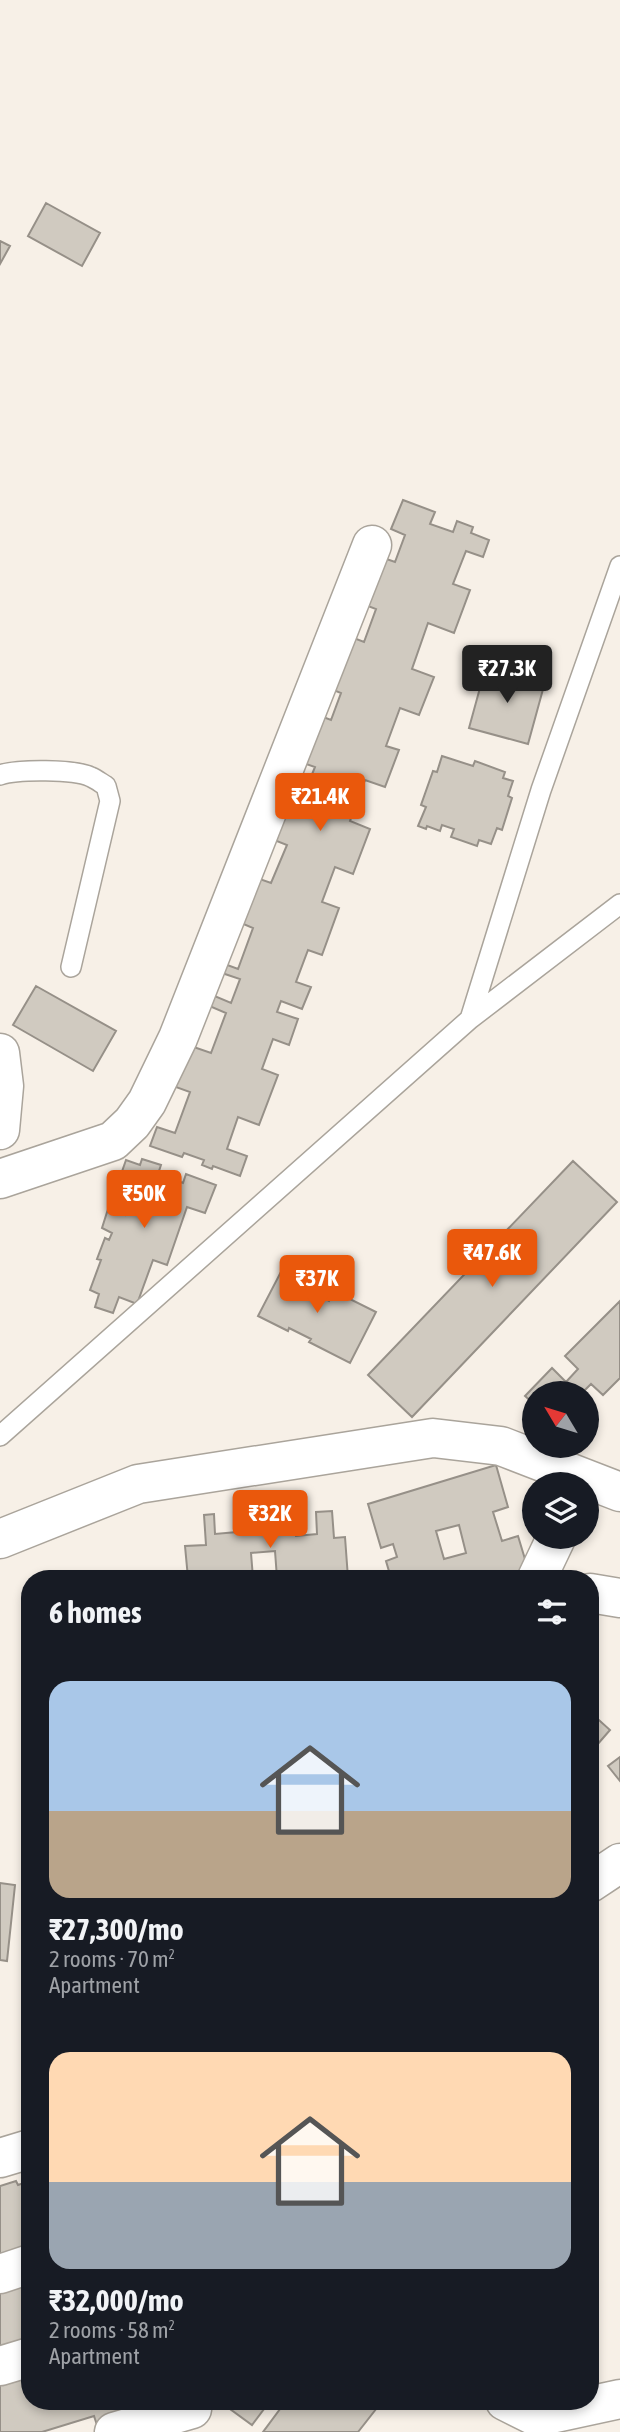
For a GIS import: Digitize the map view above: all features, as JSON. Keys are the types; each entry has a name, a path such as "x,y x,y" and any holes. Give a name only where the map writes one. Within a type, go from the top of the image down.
{"street":[{"path":"0,1179 113,1141 132,1124 147,1102 178,1038 372,544"},
{"path":"0,1053 4,1086 0,1130"},
{"path":"0,1539 138,1484 433,1438 501,1446 561,1472"},
{"path":"599,1486 620,1492"},
{"path":"541,1570 550,1549"},
{"path":"599,1594 620,1598"},
{"path":"599,1877 620,1863"},
{"path":"0,2158 21,2152"},
{"path":"0,2274 21,2267"},
{"path":"0,2366 21,2360"},
{"path":"599,2404 620,2399"},
{"path":"523,2410 537,2417 569,2410"},
{"path":"114,2432 198,2414"}],"lane":[{"path":"470,1019 541,789 620,566"},
{"path":"0,775 13,771 73,773 90,776 106,786 110,801 71,967"},
{"path":"0,1436 470,1019 620,904"}],"building":[{"path":"46,203 100,233 82,266 28,236"},
{"path":"0,241 10,246 0,264"},
{"path":"403,500 435,512 430,524 453,532 457,521 473,527 471,533 489,540 483,557 466,551 453,584 470,590 454,633 428,623 412,669 434,677 419,715 400,708 386,746 399,750 385,787 365,780 350,821 370,829 353,874 335,867 322,902 339,908 322,955 308,950 296,982 311,987 302,1009 281,1001 277,1012 298,1019 289,1045 273,1039 262,1069 278,1075 259,1125 238,1117 227,1149 247,1156 240,1176 213,1166 212,1169 202,1165 204,1160 184,1153 182,1157 150,1146 157,1127 175,1133 190,1092 173,1086 188,1045 211,1053 226,1013 207,1005 210,994 231,1003 240,979 219,972 222,963 238,969 253,928 234,920 251,876 271,883 287,845 264,836 281,791 302,799 315,767 292,759 310,712 331,720 341,693 326,687 346,635 364,642 376,609 360,603 378,556 395,562 405,535 391,529"},
{"path":"486,666 545,682 528,744 469,728"},
{"path":"442,756 473,766 475,761 505,772 503,778 513,781 508,796 512,798 502,830 497,828 491,844 479,840 477,846 451,837 454,829 442,825 440,831 418,826 426,807 421,805 433,771 437,772"},
{"path":"36,986 116,1031 93,1071 13,1025"},
{"path":"142,1159 161,1165 158,1174 183,1183 186,1174 216,1185 205,1213 187,1207 167,1265 153,1260 137,1304 119,1297 113,1313 95,1307 99,1294 90,1290 101,1260 97,1259 105,1238 109,1240 112,1233 102,1228 108,1209 125,1215 135,1185 119,1180 126,1160 140,1165"},
{"path":"573,1161 617,1202 412,1417 368,1375"},
{"path":"284,1266 323,1286 318,1295 329,1301 334,1291 376,1312 350,1363 309,1342 311,1339 258,1316"},
{"path":"620,1301 620,1378 603,1395 599,1391 599,1381 567,1381 578,1369 565,1356"},
{"path":"552,1368 565,1381 539,1381"},
{"path":"496,1465 508,1507 493,1512 502,1541 518,1536 528,1569 389,1570 386,1561 397,1557 393,1544 381,1548 368,1504","holes":["459,1525 466,1553 444,1559 436,1531"]},
{"path":"332,1511 334,1538 345,1537 347,1570 276,1570 275,1551 251,1553 252,1570 187,1570 185,1546 206,1545 204,1515 214,1514 215,1534 237,1532 237,1523 280,1518 281,1523 295,1522 296,1536 317,1534 316,1512"},
{"path":"599,1720 610,1730 599,1743"},
{"path":"620,1757 620,1781 608,1766"},
{"path":"0,1883 15,1885 7,1961 0,1960"},
{"path":"16,2181 18,2185 21,2184 21,2264 0,2268 0,2186"},
{"path":"21,2272 21,2345 0,2353 0,2280"},
{"path":"21,2365 21,2410 145,2410 97,2425 94,2416 42,2432 0,2432 0,2378"},
{"path":"231,2410 263,2410 252,2425"},
{"path":"279,2410 375,2410 358,2432 263,2432"}]}
